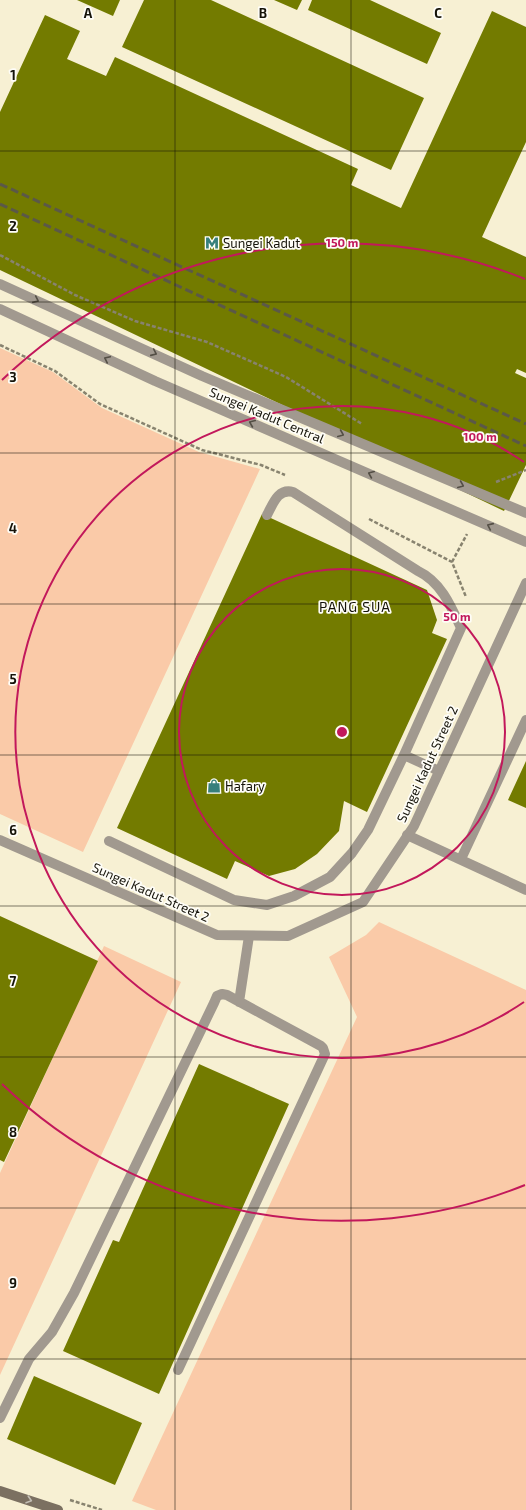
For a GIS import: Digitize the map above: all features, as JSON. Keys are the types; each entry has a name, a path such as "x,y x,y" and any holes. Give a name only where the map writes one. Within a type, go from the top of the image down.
{"main road":[{"path":"0,1491 58,1510"}],"street":[{"name":"Sungei Kadut Central","path":"0,284 202,376 526,512"},
{"name":"Sungei Kadut Central","path":"0,309 162,384 526,542"},
{"path":"109,841 234,900 267,905 294,896 330,877 352,853 368,830 404,756 461,628 452,608 440,588 428,575 418,571 293,492 283,492 278,496 267,515"},
{"name":"Sungei Kadut Street 2","path":"0,840 217,935 288,936 363,902 414,826 526,583"},
{"path":"461,859 526,720"},
{"path":"404,756 439,771"},
{"path":"407,835 526,890"},
{"path":"239,1002 249,936"},
{"path":"0,1418 29,1359 52,1332 74,1293 217,996 222,994 321,1046 325,1054 178,1370"}],"path":[{"path":"0,255 75,295 134,321 206,342 280,374 365,426"},
{"path":"492,482 526,470"},
{"path":"452,562 475,519"}],"shaded area":[{"path":"0,348 53,372 102,408 199,452 260,469 83,852 0,814"},
{"path":"379,922 526,990 526,1510 156,1510 132,1501 357,1017 329,957 366,935"},
{"path":"104,946 181,982 0,1375 0,1173"}],"building":[{"path":"77,0 120,0 113,16"},
{"path":"144,0 211,0 424,98 391,170 122,47"},
{"path":"274,0 302,0 297,10"},
{"path":"312,0 370,0 441,33 427,64 308,10"},
{"path":"492,11 526,27 526,142 482,237 526,257 526,373 517,369 515,373 526,378 526,465 504,511 0,270 0,112 45,15 80,31 67,59 106,76 115,57 358,169 351,185 401,208"},
{"path":"262,514 427,590 437,620 432,633 447,639 367,812 344,801 339,831 317,854 295,869 269,876 235,861 227,879 117,828"},
{"path":"526,761 526,808 508,800"},
{"path":"0,916 98,961 4,1162 0,1160"},
{"path":"199,1064 289,1104 159,1394 63,1351 113,1240 119,1242"},
{"path":"34,1376 142,1423 115,1485 7,1439"}],"railway":[{"path":"0,184 526,424"},
{"path":"0,204 526,446"}],"place":[{"name":"Sungei Kadut","path":"212,243"},
{"name":"Hafary","path":"214,786"}],"district":[{"name":"PANG SUA","path":"355,607"}]}
